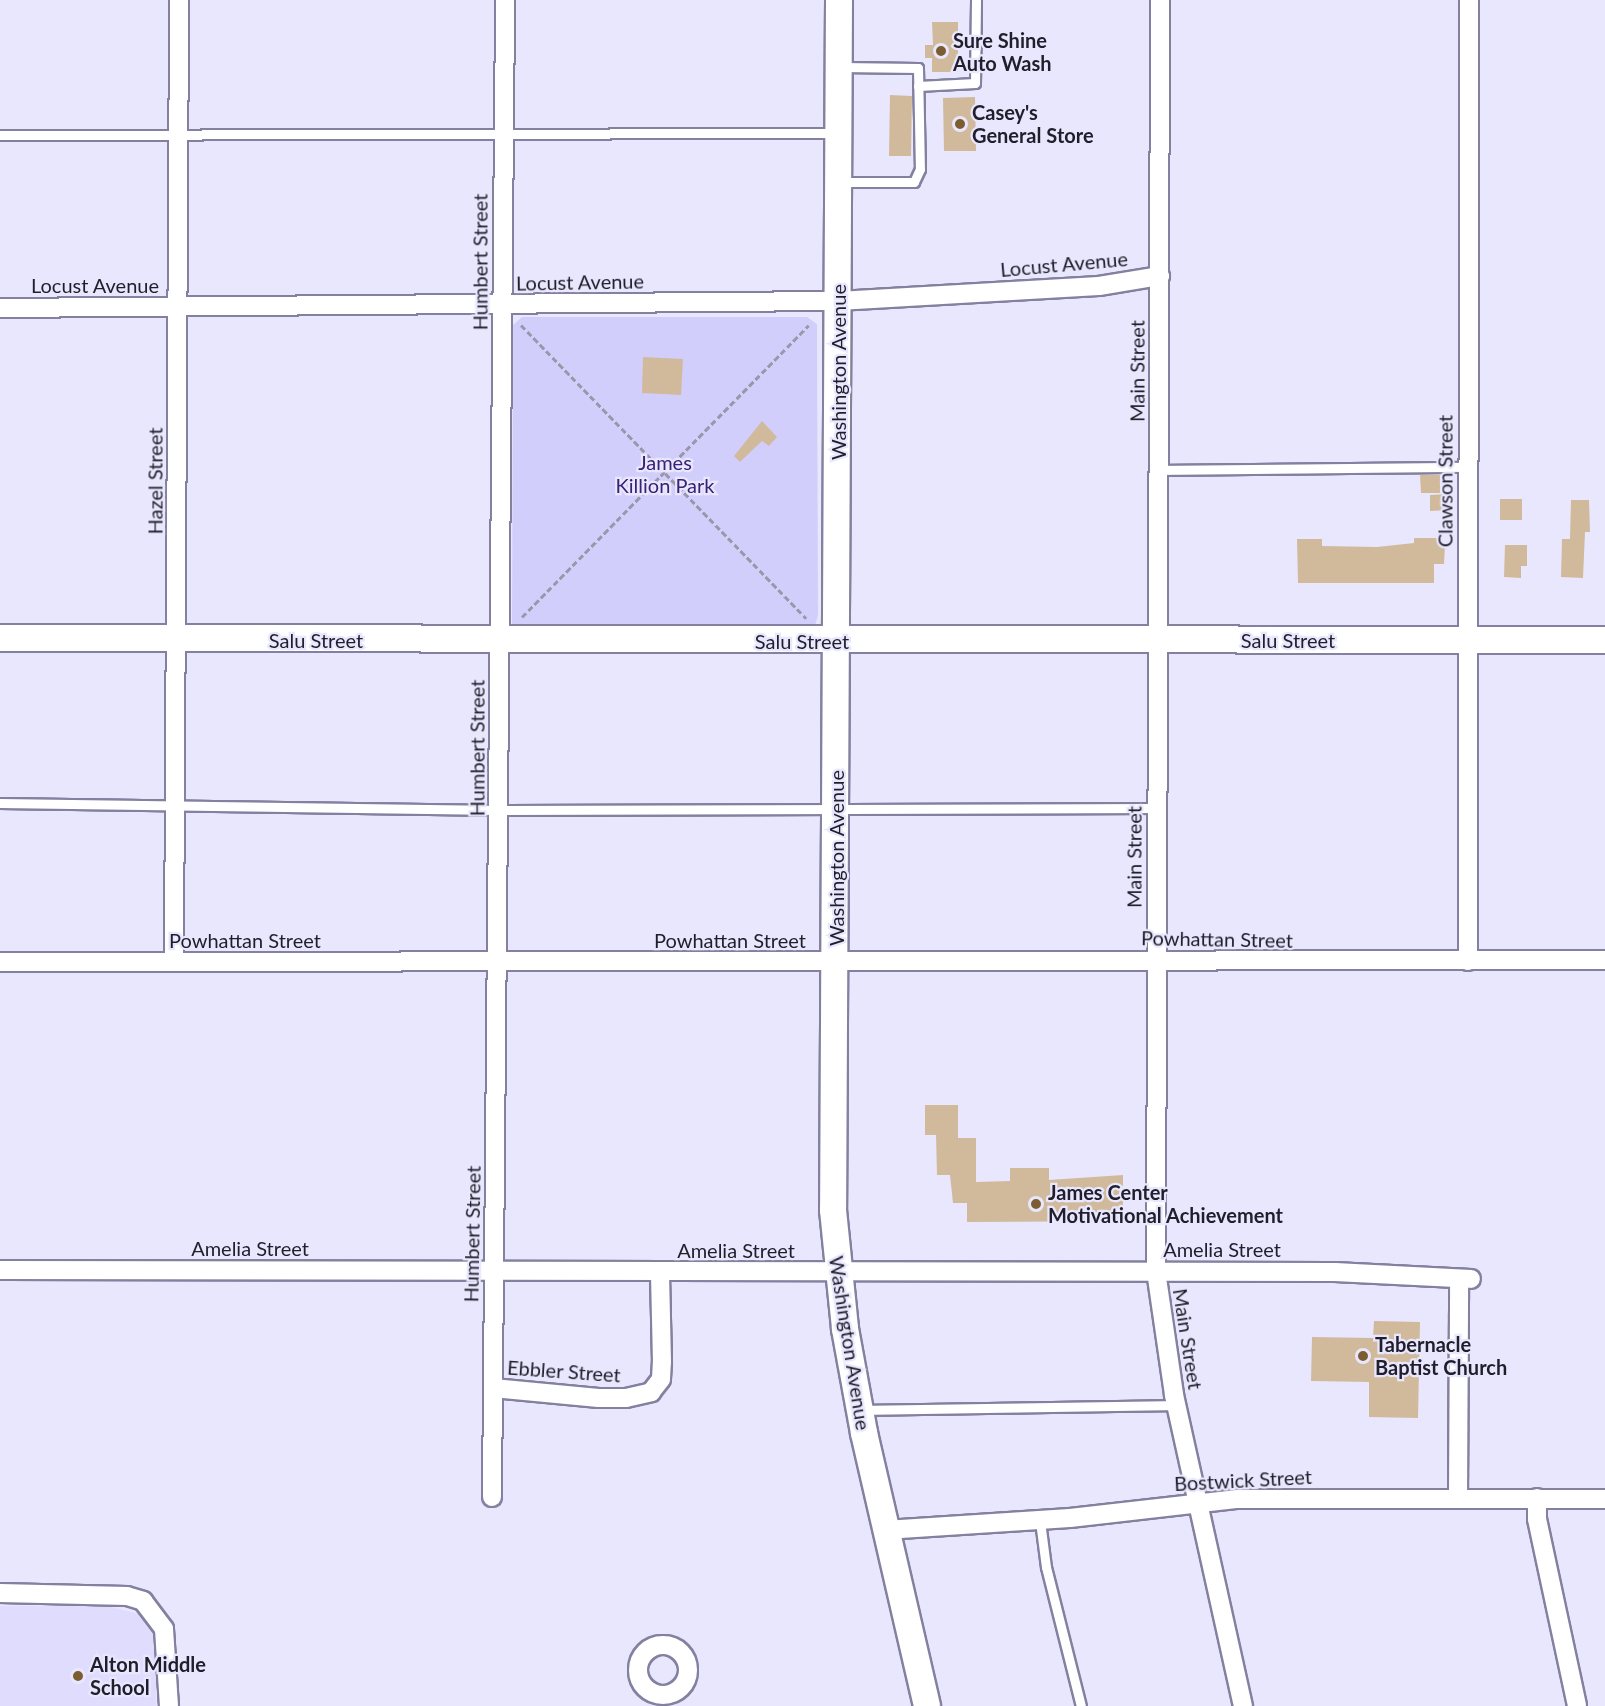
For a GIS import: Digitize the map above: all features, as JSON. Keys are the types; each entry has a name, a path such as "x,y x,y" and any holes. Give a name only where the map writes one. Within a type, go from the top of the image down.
{"main road":[{"name":"Washington Avenue","path":"839,0 833,1210 838,1273 860,1410 885,1530 927,1706"},
{"name":"Salu Street","path":"0,638 837,641 1605,640"}],"street":[{"name":"Hazel Street","path":"174,962 179,0"},
{"name":"Humbert Street","path":"492,1497 505,0"},
{"name":"Main Street","path":"1161,0 1156,808 1156,1271 1176,1405 1243,1706"},
{"name":"Clawson Street","path":"1468,961 1469,0"},
{"name":"Locust Avenue","path":"0,308 503,306 838,301 1100,286 1160,276"},
{"name":"Powhattan Street","path":"0,962 498,964 1605,960"},
{"name":"Amelia Street","path":"0,1270 1346,1272 1465,1280 1458,1497"},
{"name":"Ebbler Street","path":"493,1388 599,1398 626,1398 651,1392 661,1379 660,1272"},
{"name":"Bostwick Street","path":"885,1530 1040,1521 1196,1503 1458,1497 1605,1499"},
{"path":"1538,1498 1537,1519 1577,1706"},
{"path":"0,1593 127,1596 149,1606 160,1620 167,1641 169,1706"}],"lane":[{"path":"918,86 975,83 976,0"},
{"path":"839,67 918,68 920,169 914,182 839,182"},
{"path":"0,135 839,133"},
{"path":"1159,470 1468,467"},
{"path":"0,802 499,810 1156,808"},
{"path":"860,1410 1176,1405"},
{"path":"1040,1521 1046,1567 1081,1706"}],"path":[{"path":"521,325 805,615 808,628"},
{"path":"518,620 808,325"}],"shaded area":[{"name":"Alton Middle School","path":"0,1606 107,1606 139,1614 151,1626 157,1645 156,1706 0,1706"}],"green space":[{"name":"James Killion Park","path":"522,317 807,317 817,324 818,615 815,626 512,627 513,325"}],"building":[{"name":"Sure Shine Auto Wash","path":"932,22 958,22 958,72 932,72 932,58 925,58 925,45 933,45"},
{"path":"890,95 912,96 911,156 889,156"},
{"name":"Casey's General Store","path":"975,97 976,151 944,151 943,98"},
{"path":"643,357 683,359 681,395 642,393"},
{"path":"762,421 777,437 769,446 762,441 740,462 734,456"},
{"path":"1420,475 1440,475 1440,493 1421,493"},
{"path":"1448,494 1449,510 1430,511 1430,495"},
{"path":"1500,499 1522,499 1522,520 1500,520"},
{"path":"1571,500 1589,500 1590,532 1585,532 1583,578 1561,577 1562,539 1570,539"},
{"path":"1414,538 1439,538 1439,544 1445,544 1444,564 1434,564 1434,583 1298,583 1297,539 1322,539 1322,546 1377,547 1414,543"},
{"path":"1505,545 1527,545 1527,566 1521,566 1521,578 1504,577"},
{"path":"925,1105 958,1105 958,1138 976,1138 976,1182 1010,1181 1010,1168 1049,1168 1049,1180 1123,1175 1123,1221 967,1222 967,1203 953,1203 950,1175 937,1175 936,1135 925,1135"},
{"path":"1374,1321 1420,1322 1418,1418 1369,1417 1369,1382 1311,1381 1312,1337 1373,1338"}],"place":[{"name":"Sure Shine Auto Wash","path":"941,51"},
{"name":"Casey's General Store","path":"960,124"},
{"name":"James Center Motivational Achievement","path":"1036,1204"},
{"name":"Tabernacle Baptist Church","path":"1363,1356"},
{"name":"Alton Middle School","path":"78,1676"}]}
